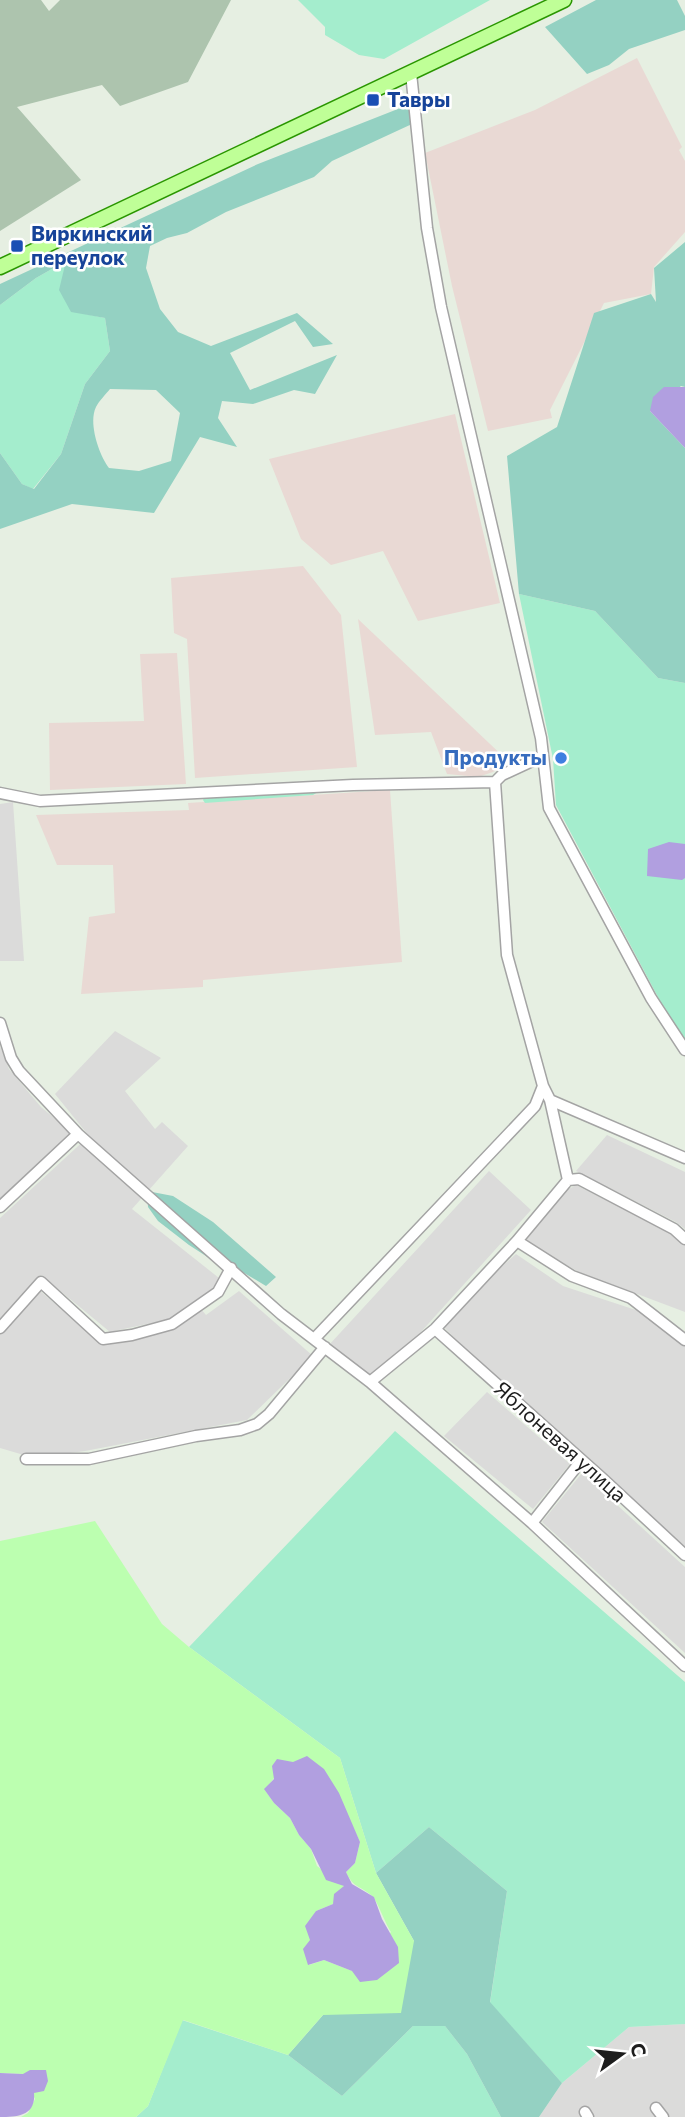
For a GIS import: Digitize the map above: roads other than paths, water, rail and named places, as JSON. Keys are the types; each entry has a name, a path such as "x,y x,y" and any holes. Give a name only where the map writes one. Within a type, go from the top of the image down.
{"main road":[{"path":"0,267 564,0"}],"street":[{"path":"411,73 427,228 441,307 541,738 549,808 651,998 685,1050"},
{"path":"0,793 40,801 353,785 495,782 502,775 543,756"},
{"path":"495,782 508,955 543,1086 550,1100 568,1180"},
{"path":"0,1023 11,1058 19,1071 78,1134 281,1314 370,1382 532,1523 685,1666"},
{"path":"314,1338 535,1106 543,1086"},
{"path":"550,1100 685,1158"},
{"path":"0,1207 78,1134"},
{"path":"370,1382 435,1329 517,1241 568,1180 579,1179 674,1229 685,1239"},
{"path":"517,1241 572,1276 631,1298 685,1340"},
{"path":"0,1328 41,1282 103,1339 132,1335 172,1324 218,1292 231,1268"},
{"name":"Яблоневая улица","path":"435,1329 685,1555"},
{"path":"26,1459 89,1459 182,1438 240,1430 257,1424 269,1414 325,1347"},
{"path":"532,1523 581,1461"}],"place":[{"name":"Тавры","path":"373,100"},
{"name":"Виркинский переулок","path":"17,246"},
{"name":"Продукты","path":"561,758"}]}
